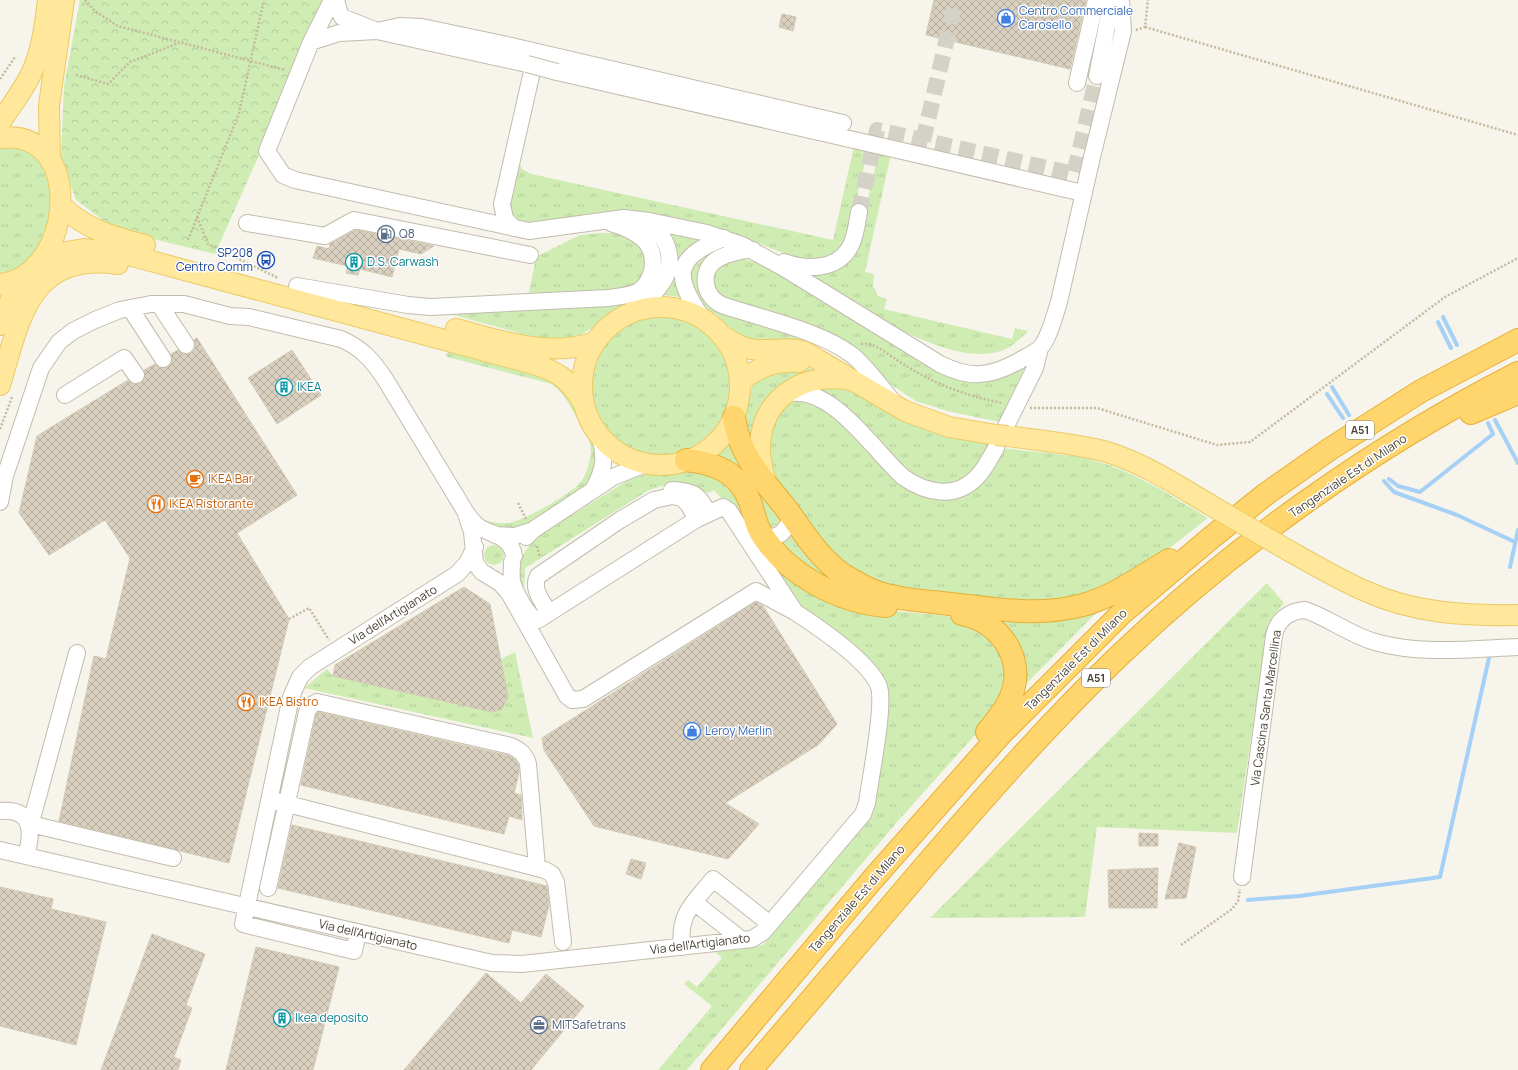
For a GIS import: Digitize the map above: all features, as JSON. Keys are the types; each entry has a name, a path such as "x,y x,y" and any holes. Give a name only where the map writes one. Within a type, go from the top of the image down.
{"highway":[{"name":"Tangenziale Est di Milano","path":"712,1070 867,886 1000,735 1122,613 1212,537 1266,494 1378,418 1435,383 1518,340"},
{"name":"Tangenziale Est di Milano","path":"751,1070 1003,776 1120,654 1154,622 1231,557 1331,485 1438,417 1518,373"},
{"path":"1438,417 1473,413 1518,393"},
{"path":"734,417 736,434 742,446 766,484 792,517 828,562 841,573 873,591 909,599 1023,612 1064,609 1112,595 1169,560 1212,537"},
{"path":"686,460 721,467 732,474 746,492 755,523 764,537 789,565 814,582 840,595 880,606 951,612 974,617 991,626 1005,641 1011,652 1015,672 1014,687 1010,700 936,808"}],"main road":[{"path":"0,123 30,76 40,48 48,0"},
{"path":"0,325 9,282 32,271 44,256 56,226 60,204 59,181 50,160 49,105 64,0"},
{"path":"0,138 15,138 32,143 50,160"},
{"path":"60,204 78,221 108,235 520,344 562,349 579,347 595,342"},
{"path":"44,256 84,249 117,252 373,320 548,368 558,373 571,384 584,404"},
{"path":"0,385 19,322 30,298 48,278 70,268 86,264 113,263 133,266 301,311 373,320"},
{"path":"721,335 736,360 740,382 739,401 734,417 719,442 703,453 686,460 663,465 645,464 622,455 600,437 590,422 584,404 582,375 585,364 595,342 612,323 641,309 669,307 689,312 703,319 721,335 740,346 750,349 765,350 785,348 800,351 813,356 898,408 937,424 969,431 1083,447 1118,456 1158,475 1291,552 1363,590 1400,604 1441,612 1482,615 1518,615"},
{"path":"740,382 758,370 772,364 785,361 800,362 846,376"},
{"path":"766,484 760,446 762,430 772,410 786,394 798,386 812,380 846,376"}],"street":[{"path":"332,0 311,42 267,151 283,175 295,180 529,231 604,220 636,219 724,238 749,249 798,266 814,268 825,266 835,261 849,248 859,212"},
{"path":"336,0 342,17 377,31 527,64 1083,193"},
{"path":"1077,83 1096,0"},
{"path":"1096,76 1112,0"},
{"path":"786,394 795,392 806,393 828,402 903,477 917,485 933,491 949,492 970,483 981,472 1017,406 1035,368 1040,348 1059,302 1083,193 1123,31 1121,0"},
{"path":"311,42 333,34 377,31 400,26 417,26 537,52 842,123"},
{"path":"514,228 505,219 502,204 537,52"},
{"path":"636,219 649,224 661,234 668,246 670,258 668,271 663,282 641,309"},
{"path":"247,223 325,236 354,220 530,255"},
{"path":"297,286 408,305 430,307 609,298 639,291 646,284 652,270 653,259 649,246 636,233 604,220"},
{"path":"703,319 685,290 682,275 687,262 695,252 724,238"},
{"path":"898,408 858,361 843,349 816,336 722,305 713,300 705,283 710,266 721,257 749,249 951,369 970,374 988,374 1010,366 1040,348"},
{"path":"159,304 186,345"},
{"path":"0,502 5,476 36,379 48,355 59,342 74,331 95,320 130,308 159,304 184,304 230,316 249,317 342,339 354,344 371,359 385,379 464,511 476,525 500,536 510,543 513,559 512,579 514,588 531,617 538,620 703,516 720,507 730,511 795,612"},
{"path":"130,308 162,359"},
{"path":"65,395 124,358 136,375"},
{"path":"593,492 604,464 604,452 600,437"},
{"path":"444,583 462,569 474,549 483,538 489,535 520,535 533,530 593,492 618,474 645,464"},
{"path":"637,503 662,491 680,490 698,495 703,516"},
{"path":"550,613 537,592 535,585 538,576 648,503 666,497 682,498 703,516"},
{"path":"464,511 472,532 475,563 482,572 487,574 505,588 522,615 524,632 528,644 558,695"},
{"path":"764,537 775,538 783,532 792,517"},
{"path":"444,583 466,576 487,574 494,575 505,572 523,540 533,530"},
{"path":"544,561 585,535 593,533 600,534"},
{"name":"Via dell'Artigianato","path":"245,906 268,799 294,690 300,677 310,667 344,650 444,583"},
{"name":"Via dell'Artigianato","path":"0,850 501,964 522,964 682,947 742,940 758,935 770,924 863,814 867,803 881,704 879,687 866,668 829,636 795,612 756,591 589,695 576,701 567,696 522,615"},
{"name":"Via Cascina Santa Marcellina","path":"1242,877 1274,636 1276,627 1285,616 1298,610 1305,610 1367,639 1403,647 1455,650 1518,647"},
{"path":"26,856 31,840 30,826 77,653"},
{"path":"268,888 307,712 310,706 317,702 511,746 523,753 528,764 537,867"},
{"path":"268,799 537,867 549,872 556,882 563,942"},
{"path":"0,811 8,810 18,813 30,826 45,828 173,858"},
{"path":"682,947 681,924 686,912 713,879 770,924"},
{"path":"694,902 742,940"}],"path":[{"path":"85,0 95,11 118,26 252,61 284,71"},
{"path":"188,240 239,113 252,61 264,0"},
{"path":"1145,27 1518,135"},
{"path":"76,75 108,84 130,62 179,43"},
{"path":"0,79 16,57"},
{"path":"197,217 208,244 297,286"},
{"path":"843,349 865,343 881,349 916,373 941,385 970,396 1029,408 1097,408 1217,445 1250,442 1261,436 1446,297 1518,258"},
{"path":"289,619 309,608 344,650"},
{"path":"1181,945 1211,922 1232,909 1238,901 1242,877"}],"green space":[{"path":"80,0 328,0 215,254 116,230 76,200 61,158 64,86"},
{"path":"522,131 527,132 520,164 522,169 531,174 833,240 854,146 868,149 846,244 828,260 804,261 721,229 686,221 608,212 535,224 520,221 511,216 508,193"},
{"path":"0,147 28,150 43,163 52,183 52,204 48,224 37,251 16,271 0,273"},
{"path":"879,151 891,154 865,272 874,274 873,285 878,296 887,299 884,309 1012,339 1015,328 1028,331 1012,345 1001,351 979,354 955,351 928,342 874,316 807,276 857,246"},
{"path":"649,231 655,235 658,240 662,253 663,265 657,282 645,293 612,313 585,333 569,340 541,340 435,310 626,301 642,293 648,288 654,282 657,275 659,258 657,248"},
{"path":"665,231 704,238 689,250 682,262 681,297 663,295 669,286"},
{"path":"601,233 628,235 636,241 646,254 642,277 636,285 624,291 529,293 536,257 580,235"},
{"path":"719,246 736,248 715,253 712,308 722,314 807,340 789,339 760,342 746,338 736,333 716,314 698,305 689,271 695,259"},
{"path":"743,258 763,265 807,290 936,370 1027,363 999,422 947,411 916,401 887,382 864,360 726,303 711,288 713,268"},
{"path":"654,317 668,317 687,322 710,337 725,360 729,373 729,399 725,412 710,435 687,450 668,455 654,455 635,450 612,435 597,412 592,393 592,379 597,360 612,337 635,322"},
{"path":"448,352 546,377 578,404 583,418 597,446 595,477 583,490 526,526 513,529 499,529 478,519 497,523 508,523 524,518 555,501 581,482 589,465 591,448 586,434 569,404 564,396 552,384 447,357 446,354"},
{"path":"796,365 819,371 798,377 753,452 742,424 745,404 753,385 766,372"},
{"path":"805,387 845,387 890,414 919,426 990,441 978,464 964,479 945,485 933,485 919,481"},
{"path":"808,399 831,410 899,480 953,497 1001,448 1050,453 1097,461 1146,482 1208,518 1140,571 1063,605 945,601 866,579 832,555 777,483 771,471 766,438 786,402"},
{"path":"728,442 781,517 779,523 773,527 764,526 709,457"},
{"path":"692,467 730,479 764,546 871,609 948,616 981,626 1007,660 1001,706 897,822 687,1070 658,1070 712,1006 684,984 688,980 697,987 722,958 714,951 763,945 866,823 873,808 888,699 791,599 726,503 714,490 708,493 693,487 672,485 657,487 649,490 525,568 524,588 519,591 519,573 524,553 541,534 630,479 643,475"},
{"path":"792,530 846,589 801,566 776,541"},
{"path":"494,545 501,548 504,555 501,562 494,565 487,562 484,555 487,548"},
{"path":"1267,583 1284,603 1268,623 1237,833 1097,827 1085,917 930,918"},
{"path":"1099,610 1022,688 993,617"},
{"path":"515,652 533,738 304,688 327,669 333,676 492,712 502,709 508,697 501,659"}],"building":[{"name":"Centro Commerciale Carosello","path":"934,0 1086,0 1070,69 926,35"},
{"path":"782,14 796,17 793,31 779,27"},
{"path":"356,230 434,246 421,254 399,249 392,277 360,269 358,275 346,273 348,266 313,258 317,246 329,249 330,244"},
{"path":"197,338 297,495 237,533 289,619 229,863 59,821 94,656 106,659 130,558 105,520 49,555 19,513 37,436 128,380 132,384 141,383 145,379 144,370 155,364 159,368 168,367 172,363 171,354 178,350 182,354 191,353 195,349 194,340"},
{"name":"IKEA","path":"292,350 321,395 277,424 248,378"},
{"path":"464,587 490,604 508,697 502,709 492,712 333,676 335,665"},
{"name":"Leroy Merlin","path":"756,602 763,606 837,724 818,745 725,803 759,824 728,859 594,826 544,750 542,738"},
{"path":"318,712 510,756 515,759 519,766 519,773 514,793 521,795 522,820 509,816 504,834 301,785 316,715"},
{"path":"292,825 547,886 549,905 541,937 512,930 509,943 278,888"},
{"path":"1139,833 1158,834 1158,846 1139,846"},
{"path":"1179,843 1196,847 1186,898 1165,899"},
{"path":"631,859 646,863 641,879 626,874"},
{"path":"1158,868 1157,908 1109,908 1108,870"},
{"path":"0,887 53,899 51,909 106,922 76,1045 0,1026"},
{"path":"152,934 205,954 186,1005 192,1008 174,1057 181,1060 178,1070 101,1070"},
{"name":"Ikea deposito","path":"256,947 339,967 313,1070 226,1070"},
{"path":"486,973 521,1003 546,974 584,1006 531,1070 404,1070"}],"waterway":[{"path":"1443,317 1457,345"},
{"path":"1438,322 1451,348"},
{"path":"1332,387 1349,415"},
{"path":"1327,394 1343,418"},
{"path":"1495,420 1518,463"},
{"path":"1389,479 1398,486 1420,492 1493,434 1488,423"},
{"path":"1384,481 1394,492 1457,515 1515,542"},
{"path":"1510,567 1518,530"},
{"path":"1248,900 1299,896 1440,877 1489,658"}],"tunnel":[{"path":"923,141 956,0"},
{"path":"859,212 877,130 1074,174 1097,76"}],"place":[{"name":"Centro Commerciale Carosello","path":"1006,18"},
{"name":"Q8","path":"386,234"},
{"name":"SP208 Centro Comm","path":"266,260"},
{"name":"D.S. Carwash","path":"354,262"},
{"name":"IKEA","path":"284,387"},
{"name":"IKEA Bar","path":"195,479"},
{"name":"IKEA Ristorante","path":"156,504"},
{"name":"IKEA Bistro","path":"246,702"},
{"name":"Leroy Merlin","path":"692,731"},
{"name":"Ikea deposito","path":"282,1018"},
{"name":"MITSafetrans","path":"539,1025"}]}
